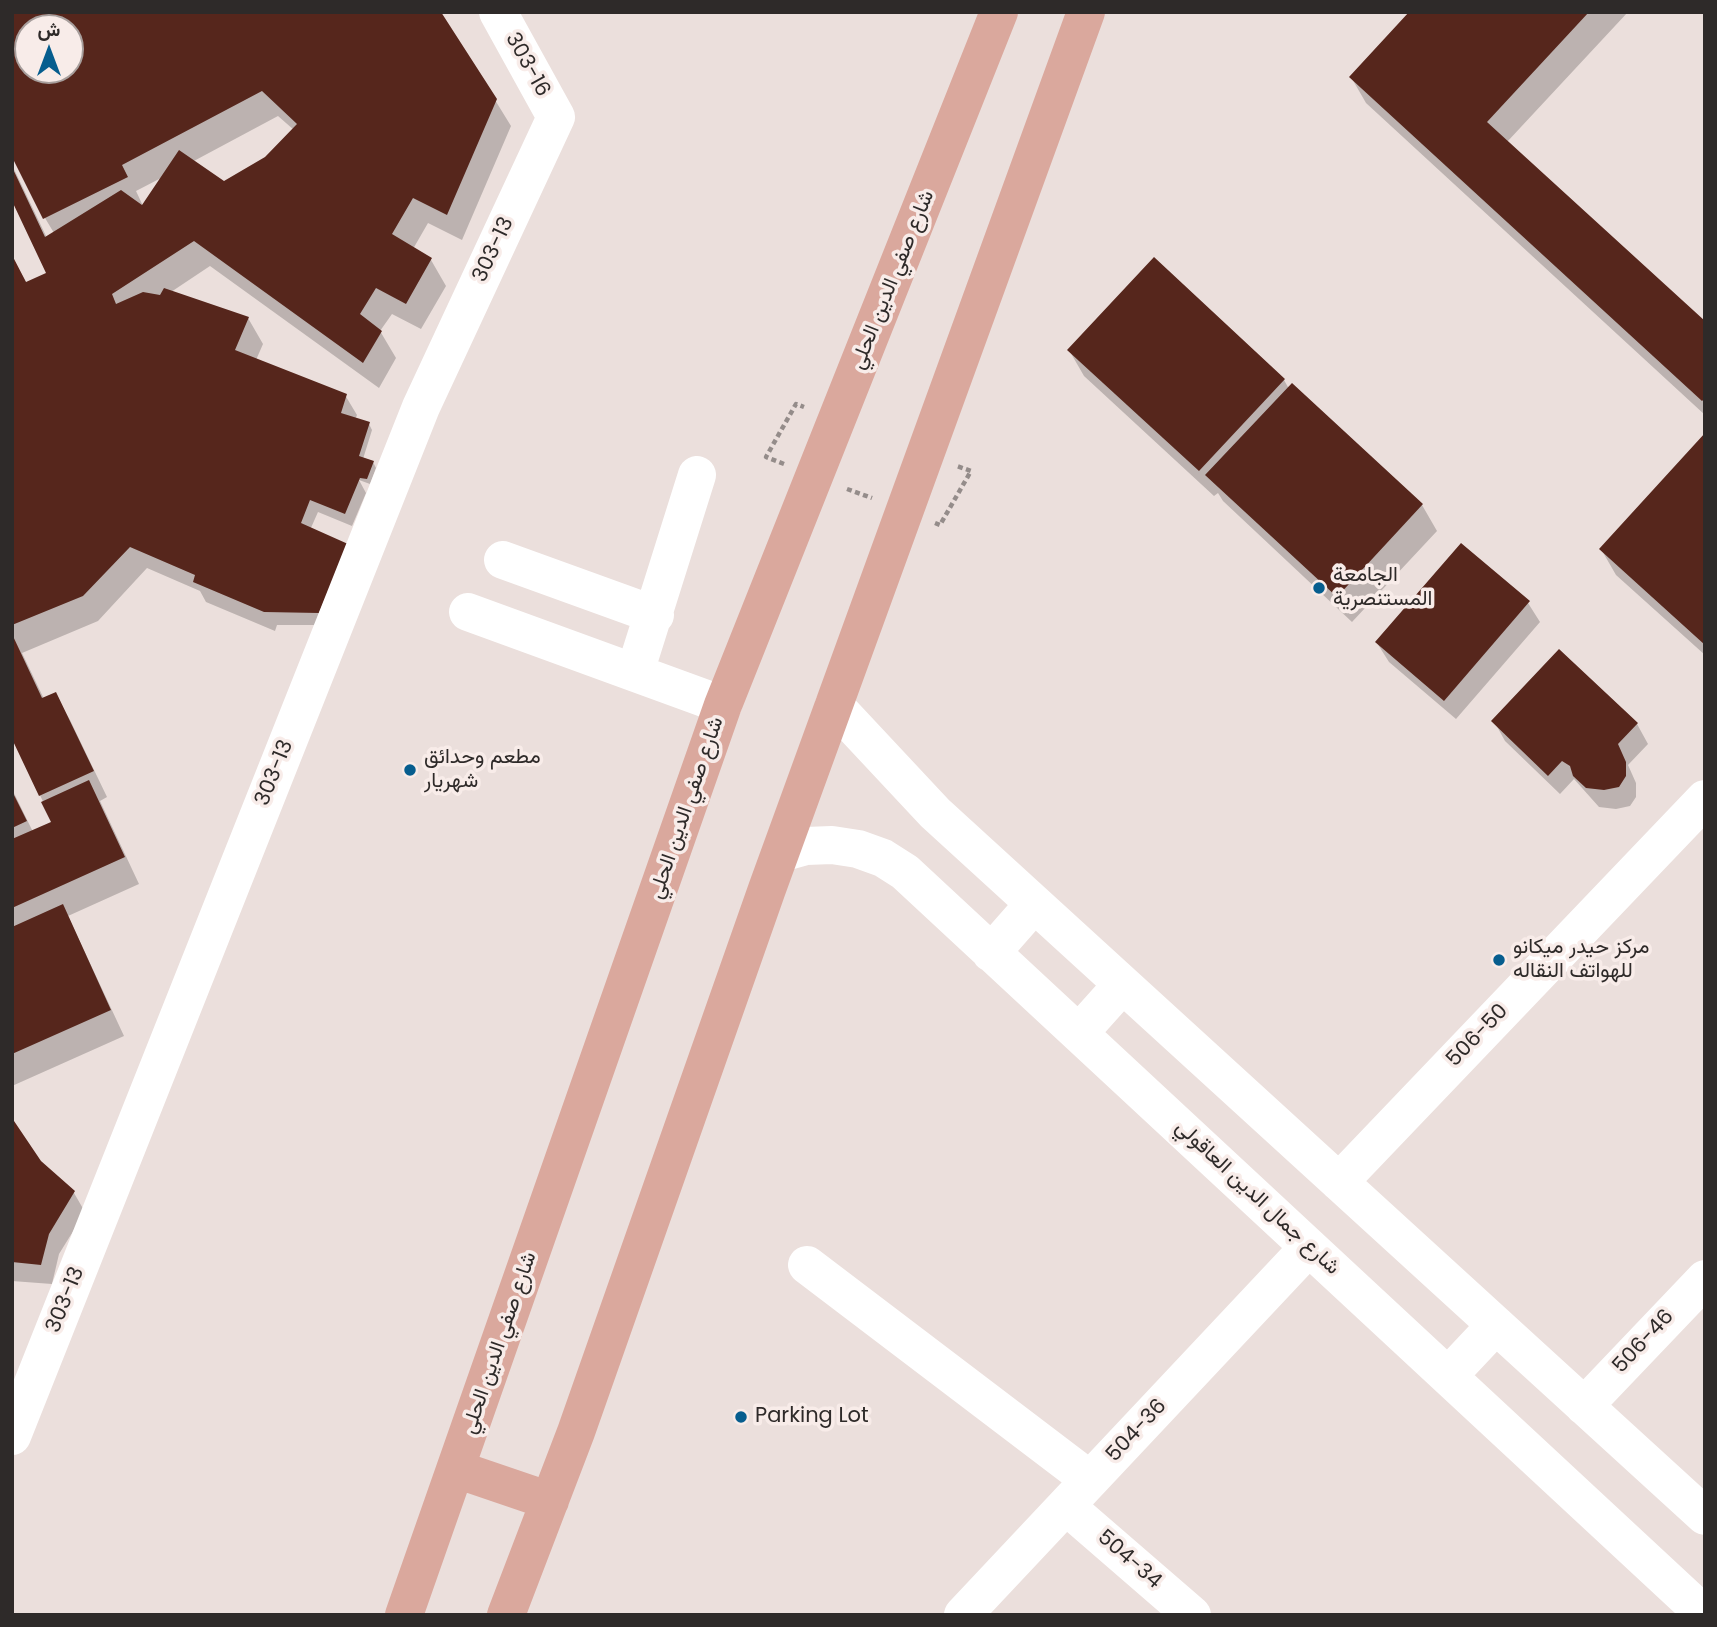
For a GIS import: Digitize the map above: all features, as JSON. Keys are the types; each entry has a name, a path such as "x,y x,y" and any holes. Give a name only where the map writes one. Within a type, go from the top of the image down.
{"main road":[{"name":"شارع صفي الدين الحلي","path":"404,1615 723,705 999,12"},
{"path":"506,1615 550,1501 834,705 1086,12"},
{"path":"456,1469 550,1501"}],"street":[{"name":"303-16","path":"498,12 556,117"},
{"name":"303-13","path":"12,1436 20,1381 421,407 556,117"},
{"path":"635,672 697,475"},
{"path":"503,559 655,615"},
{"path":"468,612 723,705"},
{"path":"834,705 900,779 1034,904 1705,1516"},
{"name":"506-50","path":"1339,1182 1705,799"},
{"name":"شارع جمال الدين العاقولي","path":"781,853 806,846 832,845 858,849 883,858 905,872 1705,1615"},
{"path":"992,953 1034,904"},
{"path":"1079,1033 1122,985"},
{"name":"504-36","path":"963,1615 1309,1247"},
{"name":"504-34","path":"807,1265 1078,1493 1192,1615"},
{"name":"506-46","path":"1584,1406 1705,1279"},
{"path":"1448,1376 1496,1325"}],"path":[{"path":"791,467 766,457 796,404"},
{"path":"928,520 940,525 971,471"},
{"path":"841,486 878,501"}],"building":[{"path":"12,12 441,12 497,99 447,215 413,198 392,234 432,258 406,304 376,288 360,314 382,331 363,363 194,241 112,294 116,304 143,292 160,295 164,288 249,317 235,350 347,394 341,413 370,422 359,456 374,461 367,479 360,478 345,514 310,500 301,523 348,544 319,613 264,612 193,582 195,575 130,547 83,596 12,625 12,255 26,282 46,273 12,201 12,167 45,237 121,190 142,205 179,150 224,181 265,157 297,124 262,91 122,165 128,177 43,219 12,157"},
{"path":"1409,12 1589,12 1487,122 1705,321 1705,398 1702,401 1349,77"},
{"path":"1154,257 1285,379 1199,471 1067,350"},
{"path":"1292,383 1423,504 1337,597 1205,475"},
{"path":"1705,433 1705,645 1599,549"},
{"path":"1461,543 1530,601 1444,701 1375,642"},
{"path":"12,634 42,698 56,692 94,771 39,796 12,739"},
{"path":"1559,649 1638,723 1618,744 1626,762 1626,776 1619,787 1604,790 1586,788 1573,776 1570,766 1562,761 1548,776 1491,721"},
{"path":"89,780 125,857 12,908 12,839 51,822 41,802"},
{"path":"12,791 27,821 12,828"},
{"path":"63,904 111,1010 12,1054 12,927"},
{"path":"12,1118 41,1161 75,1191 49,1234 41,1265 12,1262"}],"place":[{"name":"الجامعة المستنصرية","path":"1319,588"},
{"name":"مطعم وحدائق شهريار","path":"410,770"},
{"name":"مركز حيدر ميكانو للهواتف النقاله","path":"1499,960"},
{"name":"Parking Lot","path":"741,1417"}]}
